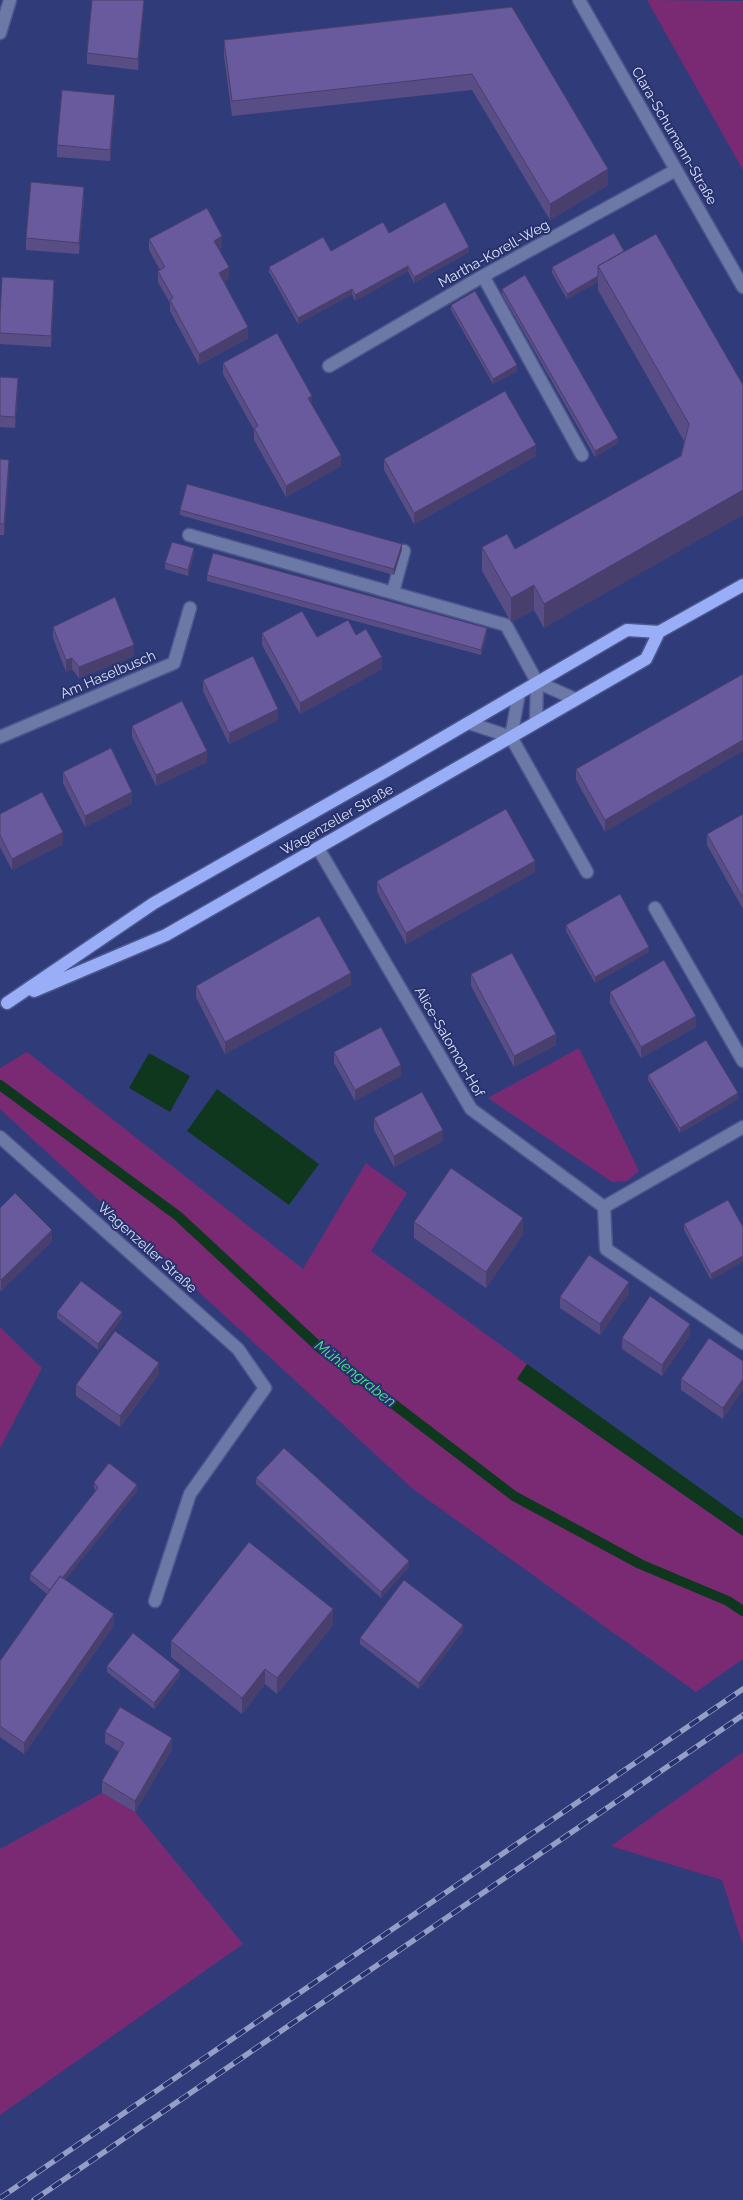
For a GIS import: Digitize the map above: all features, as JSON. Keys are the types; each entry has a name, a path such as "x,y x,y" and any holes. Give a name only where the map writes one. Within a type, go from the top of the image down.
{"main road":[{"path":"660,632 743,584"},
{"name":"Wagenzeller Straße","path":"627,630 660,632 646,659 166,935 3,1005 154,903 469,723 627,630"}],"street":[{"path":"0,33 10,0"},
{"name":"Clara-Schumann-Straße","path":"579,0 743,287"},
{"name":"Martha-Korell-Weg","path":"329,366 483,276 676,170"},
{"path":"483,276 582,455"},
{"path":"189,534 506,625 537,682 536,721"},
{"path":"393,592 404,551"},
{"name":"Am Haselbusch","path":"0,737 174,663 190,608"},
{"path":"537,682 575,699"},
{"path":"519,693 511,737 587,872"},
{"path":"469,723 511,737"},
{"name":"Alice-Salomon-Hof","path":"318,848 471,1110 604,1207"},
{"path":"656,908 743,1061"},
{"path":"743,1127 604,1207 606,1249 743,1343"},
{"name":"Wagenzeller Straße","path":"0,1137 238,1349 265,1388 190,1494 155,1601"}],"shaded area":[{"path":"647,0 743,1 743,170"},
{"path":"579,1048 639,1171 627,1181 612,1182 488,1098"},
{"path":"27,1052 303,1269 366,1163 407,1193 371,1251 527,1364 517,1379 743,1536 743,1659 696,1692 413,1489 0,1109 0,1068"},
{"path":"149,1053 190,1076 170,1112 129,1088"},
{"path":"217,1089 319,1164 289,1205 187,1131"},
{"path":"0,1327 42,1368 0,1448"},
{"path":"527,1364 743,1519 743,1536 517,1379"},
{"path":"743,1752 743,1945 722,1880 611,1846"},
{"path":"102,1793 135,1812 243,1944 0,2115 0,1849"}],"building":[{"path":"92,0 144,0 138,59 87,53"},
{"path":"512,7 608,169 550,204 472,74 232,101 224,40"},
{"path":"62,90 115,95 110,150 57,145"},
{"path":"31,182 84,187 79,243 26,238"},
{"path":"445,202 469,247 414,277 408,266 355,295 352,289 298,318 269,267 323,237 331,251 383,222 389,233"},
{"path":"207,208 222,236 214,241 229,267 219,273 248,327 199,354 170,300 173,298 158,271 165,267 149,239"},
{"path":"614,233 624,251 598,266 598,276 567,294 552,267"},
{"path":"656,234 743,385 743,490 544,604 534,585 511,598 482,547 507,534 515,549 681,456 689,424 598,266"},
{"path":"525,275 618,438 595,451 502,289"},
{"path":"2,277 54,280 51,336 0,333"},
{"path":"475,291 517,365 493,379 451,305"},
{"path":"277,333 312,396 308,398 341,455 286,486 254,428 258,426 223,363"},
{"path":"0,377 18,378 15,417 0,416"},
{"path":"505,391 536,445 414,513 384,459"},
{"path":"0,459 9,460 4,524 0,524"},
{"path":"187,484 402,544 394,569 180,510"},
{"path":"172,542 194,548 188,570 165,563"},
{"path":"213,553 487,628 481,650 207,575"},
{"path":"115,597 134,645 79,667 72,658 66,660 53,627"},
{"path":"302,611 317,637 348,620 356,635 366,629 382,657 300,703 262,633"},
{"path":"253,656 278,709 229,733 203,680"},
{"path":"743,674 743,740 605,820 576,769"},
{"path":"182,701 207,751 156,775 132,726"},
{"path":"111,748 132,792 85,816 63,772"},
{"path":"42,792 63,832 12,859 0,835 0,814"},
{"path":"506,809 535,861 406,933 377,881"},
{"path":"743,814 743,898 707,834"},
{"path":"620,894 649,947 595,977 566,925"},
{"path":"319,916 351,973 225,1042 196,986"},
{"path":"512,953 556,1034 514,1056 471,974"},
{"path":"664,960 696,1016 641,1047 610,992"},
{"path":"381,1027 401,1065 355,1090 334,1052"},
{"path":"706,1040 738,1093 680,1128 648,1075"},
{"path":"422,1092 443,1130 394,1156 374,1118"},
{"path":"451,1168 523,1218 486,1272 414,1222"},
{"path":"15,1193 52,1230 1,1280 0,1208"},
{"path":"728,1200 743,1227 743,1256 711,1274 684,1224"},
{"path":"589,1255 629,1282 600,1324 560,1297"},
{"path":"81,1281 122,1312 98,1344 57,1312"},
{"path":"650,1296 690,1324 662,1365 622,1338"},
{"path":"115,1331 159,1363 120,1416 76,1385"},
{"path":"709,1338 743,1361 743,1379 723,1408 681,1379"},
{"path":"284,1448 409,1561 381,1592 256,1478"},
{"path":"109,1463 137,1485 62,1578 60,1576 50,1590 30,1574 98,1488 94,1482"},
{"path":"249,1542 333,1609 277,1678 265,1669 242,1698 171,1641"},
{"path":"60,1576 114,1614 24,1743 0,1726 0,1661"},
{"path":"404,1580 463,1625 419,1683 360,1638"},
{"path":"133,1633 180,1670 154,1703 107,1666"},
{"path":"120,1707 172,1738 135,1801 102,1781 124,1743 105,1732"}],"waterway":[{"name":"Mühlengraben","path":"0,1085 178,1216 320,1348 514,1496 640,1564 728,1601 743,1611"}],"railway":[{"path":"0,2198 743,1689"},
{"path":"34,2200 743,1715"}]}
